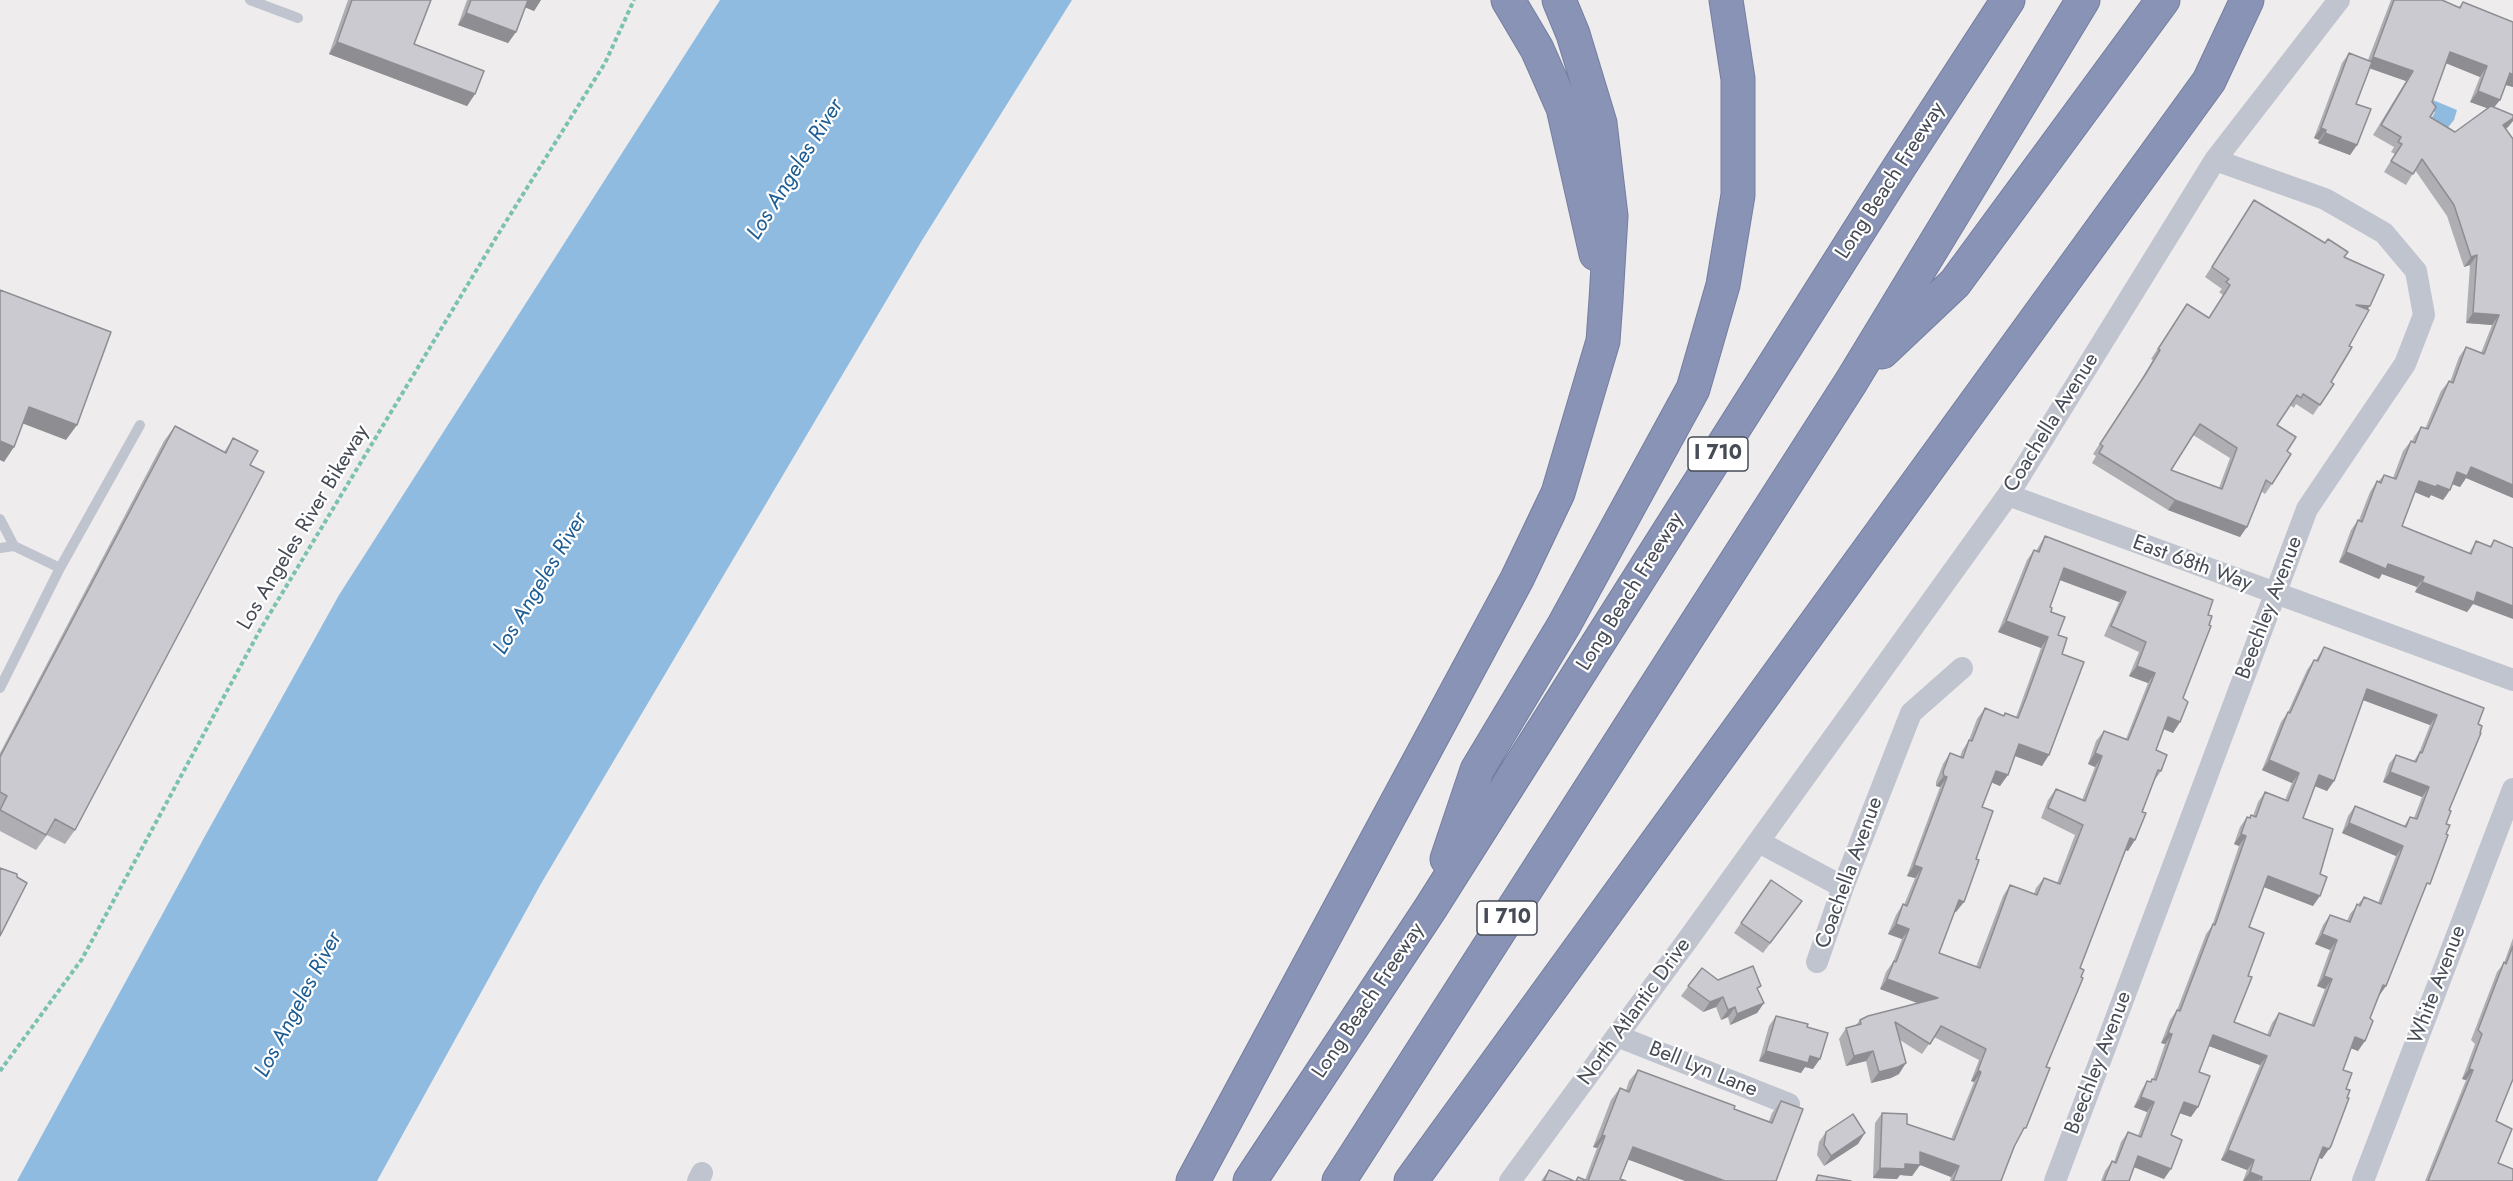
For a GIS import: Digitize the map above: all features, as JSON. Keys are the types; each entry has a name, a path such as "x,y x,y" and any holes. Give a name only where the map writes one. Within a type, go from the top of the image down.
{"highway":[{"path":"1508,0 1537,49 1563,108 1606,300"},
{"path":"1193,1181 1516,579 1558,493 1603,341 1611,216 1600,123 1573,34 1558,0"},
{"path":"1430,909 1477,770 1564,625 1693,389 1724,285 1738,195 1738,79 1726,0"},
{"name":"Long Beach Freeway","path":"1250,1181 1430,909 2008,0"},
{"name":"I 710","path":"1339,1181 1851,382 2083,0"},
{"path":"1851,382 1955,283 2163,0"},
{"path":"1411,1181 2209,81 2247,0"}],"street":[{"name":"Coachella Avenue","path":"1759,842 2008,495 2216,160 2339,0"},
{"name":"Beechley Avenue","path":"2055,1181 2307,510 2405,364 2424,315 2416,271 2384,233 2325,199 2216,160"},
{"name":"East 68th Way","path":"2008,495 2513,680"},
{"name":"Coachella Avenue","path":"1817,962 1911,713 1962,668"},
{"name":"White Avenue","path":"2363,1181 2513,789"},
{"path":"1759,842 1844,887"},
{"name":"North Atlantic Drive","path":"1510,1181 1759,842"},
{"name":"Bell Lyn Lane","path":"1617,1036 1789,1104"}],"lane":[{"path":"250,0 298,18"},
{"path":"0,688 60,568 140,425"},
{"path":"0,519 14,546"},
{"path":"0,548 14,546 60,568"}],"path":[{"name":"Los Angeles River Bikeway","path":"0,1071 82,959 260,630 497,236 605,63 634,0"}],"water":[{"name":"Los Angeles River","path":"720,0 1072,0 921,242 542,882 377,1181 17,1181 339,595"},
{"path":"2428,98 2457,110 2454,120 2446,130 2430,121 2435,112 2424,106"}],"building":[{"path":"352,0 431,0 414,44 484,71 475,94 337,42"},
{"path":"471,0 528,0 516,32 466,13"},
{"path":"2394,0 2442,0 2460,8 2463,2 2513,22 2513,75 2510,73 2500,100 2478,91 2487,66 2450,52 2432,102 2436,107 2430,117 2455,132 2491,106 2513,115 2513,118 2503,125 2513,139 2513,485 2471,467 2467,476 2457,472 2450,490 2419,481 2402,526 2471,554 2476,541 2491,547 2494,540 2513,548 2513,606 2477,592 2474,602 2422,582 2424,577 2388,564 2386,569 2346,552 2358,520 2362,522 2377,481 2381,483 2384,475 2396,479 2411,441 2415,443 2421,427 2428,429 2449,381 2453,383 2466,347 2484,354 2499,315 2473,313 2477,255 2471,257 2454,205 2422,159 2413,174 2391,161 2402,144 2398,142 2401,137 2381,125 2413,71 2373,57"},
{"path":"2349,53 2372,62 2356,104 2371,109 2357,145 2325,133 2326,130 2321,128"},
{"path":"2254,200 2325,243 2328,239 2348,252 2344,257 2384,275 2370,306 2356,305 2369,310 2349,346 2352,347 2331,382 2334,384 2320,405 2303,394 2301,398 2297,395 2277,425 2296,437 2287,451 2291,454 2272,484 2266,480 2247,527 2175,500 2099,453 2103,446 2100,444 2145,375 2160,350 2158,349 2187,304 2209,318 2230,285 2226,282 2229,279 2212,267","holes":["2200,424 2237,448 2222,489 2171,470"]},
{"path":"0,290 111,332 77,425 29,407 14,447 0,441"},
{"path":"175,426 226,453 233,438 258,451 250,465 264,472 75,830 55,819 46,835 0,810 7,796 0,792 0,757"},
{"path":"2045,536 2213,600 2208,615 2212,616 2209,625 2211,626 2183,698 2188,702 2180,722 2168,717 2156,750 2167,755 2161,771 2158,770 2142,812 2146,813 2135,840 2130,838 2080,968 2084,970 2081,977 2083,978 2046,1067 2050,1068 2026,1128 2014,1147 2001,1181 1953,1181 1959,1166 1920,1152 1920,1165 1905,1164 1905,1169 1880,1168 1882,1113 1907,1114 1907,1124 1954,1140 1981,1072 1978,1070 1986,1049 1941,1026 1930,1044 1895,1022 1906,1063 1879,1072 1873,1051 1854,1056 1846,1028 1861,1024 1860,1020 1868,1016 1938,998 1887,979 1909,929 1896,924 1903,904 1907,906 1922,868 1914,865 1947,777 1943,772 1950,753 1963,758 1985,708 2004,716 2005,713 2018,718 2026,698 2048,637 2006,621 2034,550 2039,552","holes":["2064,568 2126,592 2111,626 2146,642 2137,666 2155,673 2128,740 2104,731 2095,753 2102,756 2085,801 2056,789 2048,808 2083,825 2060,884 2044,878 2037,895 2010,885 1980,968 1939,953 1959,900 1964,902 1979,860 1976,859 1993,811 1982,807 1996,771 2008,775 2019,744 2049,755 2084,662 2062,654 2067,638 2058,635 2065,617 2051,612 2050,607"]},
{"path":"2324,647 2484,708 2478,724 2482,726 2481,733 2449,810 2451,811 2446,824 2450,825 2446,834 2448,835 2430,884 2427,883 2386,986 2383,985 2370,1018 2373,1021 2365,1041 2355,1037 2343,1070 2352,1073 2346,1089 2350,1090 2347,1098 2349,1098 2331,1146 2329,1149 2323,1147 2310,1181 2261,1181 2262,1177 2250,1172 2254,1160 2228,1150 2267,1056 2213,1035 2199,1072 2210,1076 2198,1107 2184,1102 2171,1135 2182,1140 2171,1169 2138,1156 2129,1181 2104,1181 2112,1161 2116,1163 2128,1132 2141,1137 2154,1102 2141,1097 2147,1081 2156,1080 2172,1034 2168,1033 2177,1010 2180,1011 2213,924 2215,925 2246,836 2241,834 2247,817 2250,818 2251,815 2256,817 2265,792 2288,801 2299,773 2269,760 2288,712 2290,713 2314,660 2318,661","holes":["2367,689 2437,715 2422,753 2420,752 2416,762 2396,755 2390,772 2429,787 2417,819 2410,817 2406,827 2355,806 2349,823 2403,846 2381,904 2364,897 2360,906 2357,904 2350,922 2330,915 2322,934 2337,940 2324,976 2332,979 2314,1026 2279,1013 2270,1036 2234,1022 2252,977 2248,976 2264,933 2249,927 2268,876 2320,896 2327,877 2320,874 2333,829 2303,818 2319,775 2334,781"]},
{"path":"0,868 17,874 17,877 27,883 0,936"},
{"path":"1771,880 1802,901 1770,943 1741,923"},
{"path":"2513,946 2513,1079 2496,1121 2512,1129 2498,1163 2513,1169 2513,1181 2428,1181 2473,1070 2469,1069 2482,1034 2478,1030 2504,962 2506,964"},
{"path":"1753,966 1761,986 1757,988 1764,1003 1737,1014 1735,1007 1728,1010 1723,997 1710,1002 1688,986 1702,968 1718,980"},
{"path":"1776,1016 1808,1024 1807,1027 1828,1033 1820,1059 1810,1056 1808,1063 1766,1051"},
{"path":"1638,1070 1735,1106 1734,1109 1772,1123 1781,1101 1803,1109 1776,1181 1725,1181 1633,1147 1620,1179 1626,1181 1588,1181 1620,1088 1629,1092"},
{"path":"1853,1114 1865,1133 1831,1156 1824,1145 1826,1132"},
{"path":"1549,1170 1574,1181 1544,1181"},
{"path":"1818,1175 1851,1181 1816,1181"}]}
